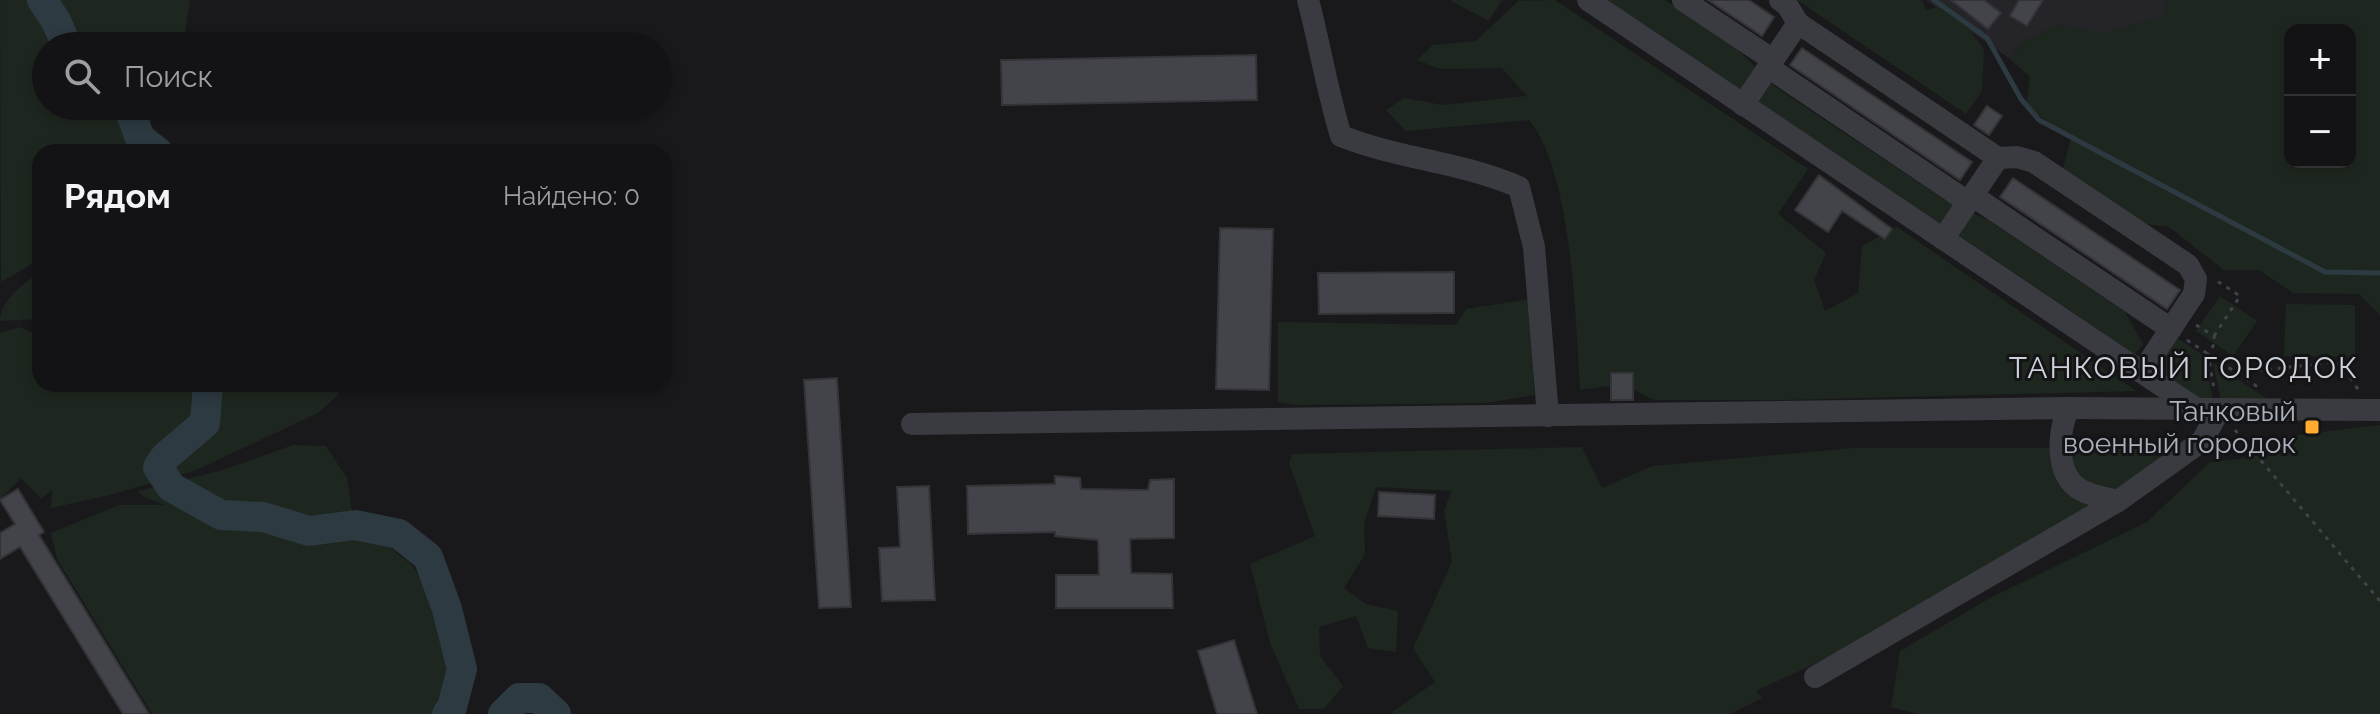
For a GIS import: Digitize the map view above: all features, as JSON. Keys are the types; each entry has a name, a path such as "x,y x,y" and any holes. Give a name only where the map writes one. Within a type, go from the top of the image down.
{"street":[{"path":"1308,0 1321,48 1327,90 1341,136 1366,146 1495,176 1519,187 1534,247 1548,416"},
{"path":"1588,0 2142,372 2209,411"},
{"path":"1683,0 1770,64 2171,329"},
{"path":"1780,0 1787,5 1798,23 1998,158 2017,157 2034,162 2188,265 2196,279 2194,294 2142,372"},
{"path":"1743,105 1798,23"},
{"path":"1943,239 1998,158"},
{"path":"2069,408 2062,428 2061,454 2068,478 2079,489 2118,501"},
{"path":"912,424 2069,408 2380,410"},
{"path":"1815,677 2118,501 2202,441 2209,411"}],"path":[{"path":"2196,279 2215,279 2240,296 2214,336 2215,343 2208,354 2209,411 2380,601"},
{"path":"2200,327 2214,336"},
{"path":"2171,329 2292,411"},
{"path":"2237,373 2334,362 2344,367 2359,391"}],"shaded area":[{"path":"0,0 190,0 185,32 32,32 32,120 151,120 136,144 32,144 32,264 1,282"},
{"path":"1449,0 1502,0 1489,21"},
{"path":"1555,0 1808,169 1778,214 1826,253 1814,280 1825,311 1858,293 1862,246 1897,227 2136,391 1783,400 1654,400 1622,384 1580,390 1573,288 1563,210 1555,174 1543,143 1529,120 1406,131 1386,110 1404,98 1443,105 1527,96 1502,68 1440,69 1417,60 1433,45 1476,41 1518,1"},
{"path":"1608,0 1665,0 1735,47 1774,86 1943,199 1988,220 2125,312 2143,344 2135,354"},
{"path":"1797,0 1922,0 1926,10 1949,4 1984,49 1982,91 1966,114"},
{"path":"1926,0 2167,0 2162,16 2112,31 2088,31 2059,24 2020,43 2010,59"},
{"path":"2167,0 2380,0 2380,315 2359,294 2293,293 2259,270 2224,270 2169,227 2138,223 2062,172 2071,137 2026,107 2030,77 2010,59 2020,43 2059,24 2088,31 2112,31 2161,16"},
{"path":"32,278 32,319 0,321 4,306"},
{"path":"2220,296 2257,321 2233,356 2196,331"},
{"path":"1530,299 1534,395 1485,403 1297,405 1278,402 1278,322 1456,325 1466,309"},
{"path":"2286,304 2355,305 2355,357 2284,356"},
{"path":"20,327 32,333 32,392 339,392 318,413 194,471 51,508 52,490 41,499 21,478 0,500 0,333"},
{"path":"2174,336 2204,356 2213,400 2195,400 2150,370"},
{"path":"2213,363 2269,400 2221,400"},
{"path":"2380,425 2380,714 1917,714 1891,707 1900,651 1990,598 2147,522 2210,462 2274,455 2280,437"},
{"path":"293,445 326,446 347,478 352,511 367,539 392,549 411,564 428,589 453,668 438,714 152,714 57,559 51,533 119,505 165,505 144,497 138,491 223,470"},
{"path":"1582,447 1602,488 1652,466 1853,448 2187,448 1866,640 1756,691 1762,698 1730,714 1394,714 1392,712 1435,682 1413,648 1452,562 1444,510 1452,491 1376,487 1364,524 1365,554 1344,588 1366,604 1398,611 1396,652 1368,648 1356,616 1319,627 1320,656 1343,686 1324,709 1299,709 1270,643 1250,564 1315,536 1289,463 1292,454"}],"building":[{"path":"1708,0 1749,0 1774,17 1762,36"},
{"path":"1951,0 1984,0 2001,13 1988,29"},
{"path":"2019,0 2043,0 2027,26 2010,16"},
{"path":"1802,48 1972,162 1960,180 1790,65"},
{"path":"1256,55 1257,100 1002,105 1001,60"},
{"path":"1987,106 2002,116 1989,135 1974,125"},
{"path":"1819,175 1892,229 1885,239 1842,211 1828,232 1795,210"},
{"path":"2013,178 2180,290 2167,309 2000,197"},
{"path":"1220,228 1273,229 1269,390 1216,389"},
{"path":"1454,272 1454,313 1319,314 1318,273"},
{"path":"1611,373 1633,373 1633,400 1611,400"},
{"path":"837,378 851,607 819,608 804,380"},
{"path":"1055,476 1080,478 1081,489 1148,490 1150,480 1174,479 1174,538 1130,539 1131,573 1172,574 1173,608 1056,608 1056,575 1099,575 1098,540 1055,536 1055,532 968,534 967,486 1055,484"},
{"path":"929,486 935,600 882,601 879,548 900,547 897,487"},
{"path":"18,489 44,532 39,535 149,714 123,714 20,547 0,559 0,533 15,524 0,500"},
{"path":"1379,492 1435,495 1434,519 1378,516"},
{"path":"1234,640 1257,714 1217,714 1198,651"}],"waterway":[{"path":"42,0 61,32"},
{"path":"1934,0 1987,38 2021,99 2039,120 2325,272 2380,273"},
{"path":"133,120 140,138 148,144"},
{"path":"207,392 205,423 165,457 158,467 171,487 221,515 263,517 309,531 355,525 399,534 428,557 447,609 462,669 452,707 447,714"},
{"path":"503,714 519,698 539,698 556,714"}],"place":[{"name":"Танковый военный городок","path":"2312,427"}],"district":[{"name":"ТАНКОВЫЙ ГОРОДОК","path":"2184,368"}]}
